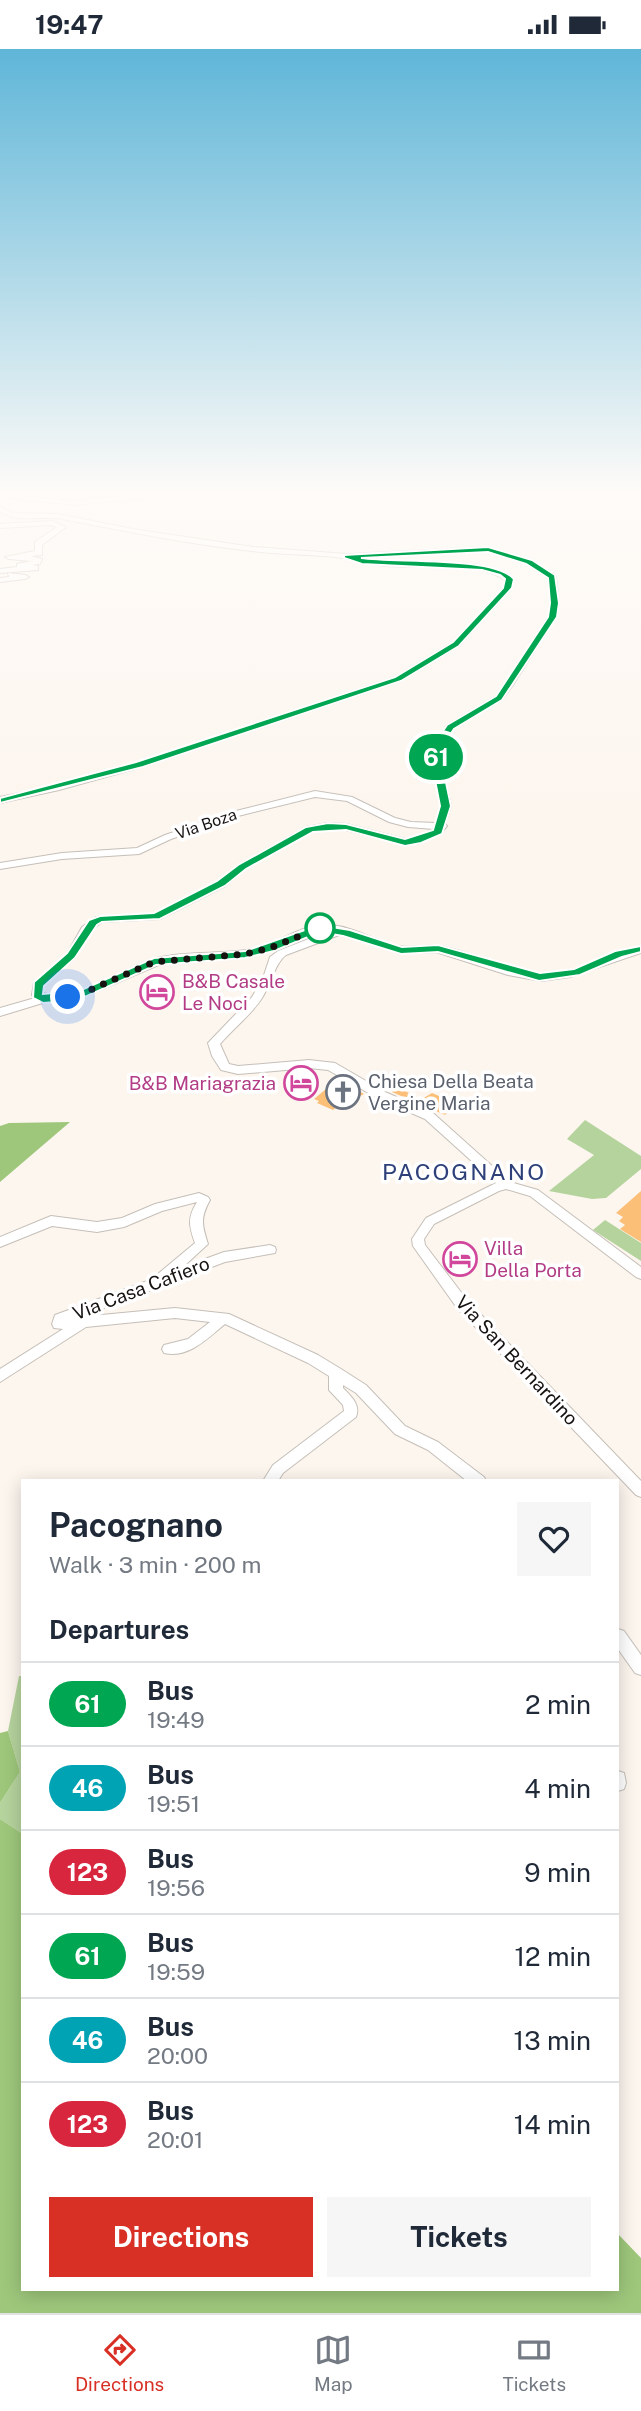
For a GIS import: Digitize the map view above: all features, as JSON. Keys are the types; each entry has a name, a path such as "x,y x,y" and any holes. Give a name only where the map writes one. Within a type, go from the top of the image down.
{"street":[{"path":"0,800 139,765 398,679 456,644 496,601"},
{"path":"43,999 37,995 38,985 71,956 86,929 100,919 156,917 221,884 242,867 309,829 346,827 405,842 423,839 438,831 442,826 446,806 435,754 439,744 450,727 499,698 552,617 555,601"},
{"name":"Via Boza","path":"0,866 62,856 139,851 168,837 234,814 315,794 349,799 392,820 442,826"},
{"path":"0,1012 43,999 83,993 154,962 245,954 270,948 319,928 401,950 438,949 539,977 576,972 619,954 641,950"},
{"path":"340,932 282,953 274,959 268,978 256,999 214,1043 225,1067 238,1070 309,1063 331,1066 381,1095 429,1116 506,1185 534,1193 641,1274"},
{"name":"Via San Bernardino","path":"506,1185 496,1187 430,1221 418,1239 419,1246 462,1304 641,1490"},
{"path":"0,1242 51,1221 97,1227 124,1222 159,1207 199,1197 204,1200 196,1214 197,1230 202,1244 161,1279"},
{"name":"Via Casa Cafiero","path":"85,1321 59,1324 60,1319 161,1279 225,1257 270,1250"},
{"path":"85,1321 175,1313 224,1318 336,1373 362,1389 400,1430 433,1446 476,1479"},
{"path":"169,1349 192,1344 224,1318"},
{"name":"Via Casa Cafiero","path":"0,1376 85,1321"},
{"path":"271,1479 278,1469 351,1413 349,1403 336,1390 336,1373"},
{"path":"619,1637 641,1668"}],"green space":[{"path":"585,1120 641,1156 641,1169 606,1198 592,1199 549,1191 594,1155 567,1139"},
{"path":"70,1122 0,1182 0,1126 9,1123"},
{"path":"605,1220 641,1243 641,1261 593,1230"},
{"path":"21,1676 21,1833 0,1819 0,1803 20,1772 8,1731"},
{"path":"8,1731 20,1772 0,1803 0,1733"},
{"path":"0,1819 21,1833 21,2291 619,2291 619,2235 641,2258 641,2313 0,2313"}],"building":[{"name":"B&B Mariagrazia","path":"292,1076 311,1077 310,1091 292,1091"},
{"name":"Chiesa Della Beata Vergine Maria","path":"338,1079 364,1094 354,1099 350,1097 333,1110 317,1103 319,1101 314,1099"},
{"path":"396,1087 422,1099 432,1093 446,1099 442,1103 452,1107 445,1115 392,1092"},
{"path":"641,1191 641,1242 620,1229 625,1225 619,1221 623,1217 616,1213"}],"bus line":[{"name":"61","path":"0,800 139,765 398,679 456,644 496,601"},
{"name":"61","path":"555,601 552,617 499,698 450,727 439,744 435,754 446,806 442,826 438,831 417,841 405,842 346,827 309,829 242,867 221,884 156,917 100,919 93,923 86,929 71,956 38,985 37,995 43,999 68,997 154,962 245,954 270,948 319,928 328,928 401,950 438,949 539,977 555,977 576,972 619,954 641,950"}],"place":[{"name":"B&B Casale Le Noci","path":"157,992"},
{"name":"B&B Mariagrazia","path":"301,1083"},
{"name":"Chiesa Della Beata Vergine Maria","path":"343,1092"},
{"name":"Villa Della Porta","path":"460,1259"}],"district":[{"name":"PACOGNANO","path":"464,1171"}],"route":[{"path":"68,997 154,962 245,954 270,948 320,928"}]}
